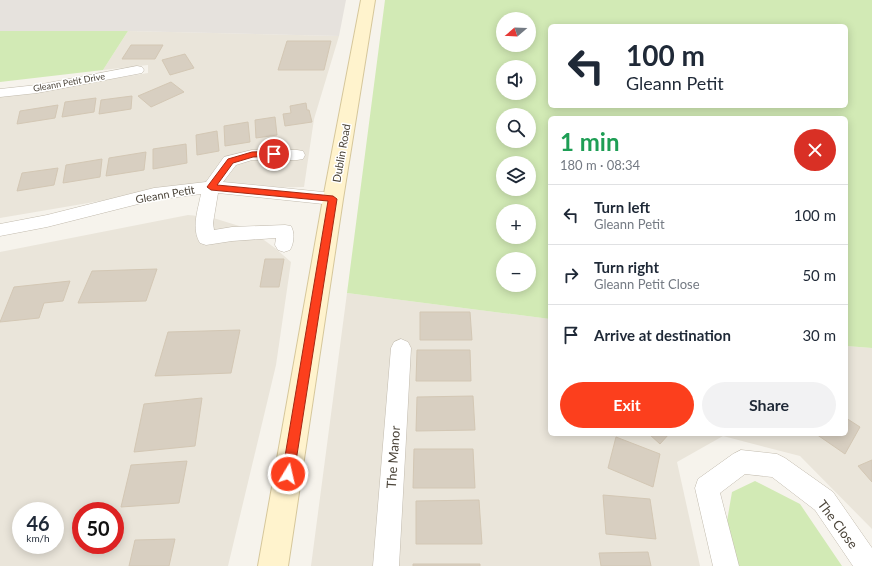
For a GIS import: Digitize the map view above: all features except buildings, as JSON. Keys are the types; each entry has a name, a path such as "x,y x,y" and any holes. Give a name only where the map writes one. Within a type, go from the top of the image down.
{"main road":[{"name":"Dublin Road","path":"273,566 333,199 368,0"}],"street":[{"name":"Gleann Petit Drive","path":"0,93 37,89 137,70"},
{"path":"284,245 285,231 232,234 206,238 204,222 211,187 230,161 252,155 297,155"},
{"name":"Gleann Petit","path":"0,230 47,221 154,194 211,187 333,199"},
{"name":"The Manor","path":"386,566 401,348"},
{"name":"The Close","path":"726,566 707,488 741,462 777,466 824,501 869,566"}],"shaded area":[{"path":"0,0 346,0 339,36 128,31 0,31"},
{"path":"128,31 339,36 314,119 304,187 165,190 0,218 0,97 148,73 148,65 103,70"},
{"path":"188,215 210,217 249,229 291,262 276,365 228,566 0,566 0,252"},
{"path":"347,293 548,319 548,436 723,436 677,462 700,566 311,566"},
{"path":"848,346 872,348 872,529 800,456 723,436 848,436"}],"green space":[{"path":"385,0 872,0 872,348 848,346 848,116 548,116 548,319 347,293"},
{"path":"0,31 128,31 103,70 0,82"},
{"path":"755,481 800,504 842,566 737,566 726,527 732,492"}],"route":[{"path":"274,154 252,155 230,161 211,187 333,199 288,474"}]}
